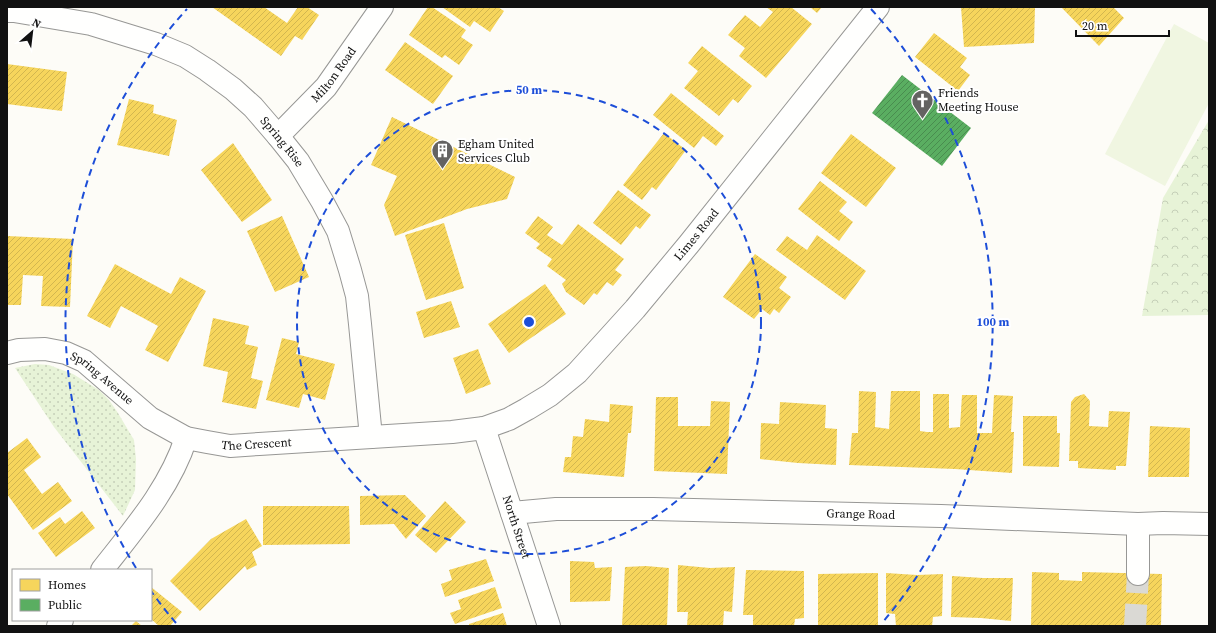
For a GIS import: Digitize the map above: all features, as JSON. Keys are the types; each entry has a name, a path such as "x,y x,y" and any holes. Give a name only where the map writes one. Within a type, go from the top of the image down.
{"street":[{"name":"Milton Road","path":"278,136 326,87 382,7"},
{"name":"Limes Road","path":"484,428 509,419 527,409 550,395 577,373 689,244 878,7"},
{"name":"Spring Rise","path":"7,12 42,11 156,44 185,56 233,89 252,107 278,136 298,161 338,231 356,296 371,437"},
{"name":"Spring Avenue","path":"7,353 19,350 45,349 66,353 84,361 150,418 186,438"},
{"name":"The Crescent","path":"186,438 230,446 452,432 484,428"},
{"name":"North Street","path":"484,428 549,626"},
{"path":"103,569 162,488 182,452 186,438"},
{"name":"Grange Road","path":"512,514 556,509 660,510 941,516 1138,524 1209,524"},
{"path":"1138,524 1138,574"}],"green space":[{"path":"1174,24 1209,43 1209,103 1165,186 1105,154"},
{"path":"1209,120 1209,315 1142,316 1163,198"},
{"path":"35,364 49,365 73,374 99,390 109,400 134,440 136,459 135,490 123,516 54,427 15,368"}],"building: Homes":[{"path":"212,7 264,7 287,23 298,7 307,7 319,15 302,40 295,36 281,56"},
{"path":"428,7 432,7 466,30 461,37 473,45 459,65 445,55 442,58 409,35"},
{"path":"442,7 498,7 504,11 490,32 474,21 470,27"},
{"path":"766,7 791,7 812,24 766,78 739,56 745,48 728,35 745,15 760,27 773,12"},
{"path":"810,7 822,7 817,13"},
{"path":"961,7 1035,7 1034,43 964,47"},
{"path":"1061,7 1113,7 1124,18 1099,46"},
{"path":"934,33 967,58 960,67 970,75 958,91 915,57"},
{"path":"405,42 453,76 433,104 385,70"},
{"path":"702,46 752,86 738,103 733,99 719,116 684,88 698,71 688,63"},
{"path":"7,64 67,72 62,111 7,104"},
{"path":"671,93 724,136 716,146 703,136 694,148 653,115"},
{"path":"129,99 154,105 153,113 177,120 169,156 117,145"},
{"name":"Egham United Services Club","path":"392,117 515,177 507,199 467,209 395,236 384,205 397,176 371,165"},
{"path":"664,133 686,150 656,190 652,187 642,200 623,185"},
{"path":"851,134 896,168 866,207 821,173"},
{"path":"233,143 272,200 242,222 201,170"},
{"path":"820,181 847,202 839,211 853,222 839,241 798,209"},
{"path":"618,190 651,215 640,229 636,226 621,245 593,223"},
{"path":"282,216 309,277 275,292 247,231"},
{"path":"538,216 553,227 547,235 562,245 578,224 624,259 615,270 622,275 613,286 607,282 597,295 594,293 584,305 566,292 562,284 566,280 547,266 552,259 536,248 540,244 525,233"},
{"path":"444,223 464,288 426,300 405,235"},
{"path":"817,235 866,271 845,300 776,250 787,236 807,250"},
{"path":"7,236 73,239 70,307 41,306 43,276 23,275 21,305 7,305"},
{"path":"755,254 787,277 779,288 791,297 779,313 774,309 770,315 762,309 754,319 723,297"},
{"path":"115,264 171,294 180,277 206,291 168,362 145,350 158,326 121,306 110,328 87,316"},
{"path":"545,284 566,314 509,353 488,324"},
{"path":"451,301 460,327 424,338 416,312"},
{"path":"213,318 249,326 245,344 258,347 251,378 263,381 256,409 222,402 228,372 203,366"},
{"path":"282,338 299,342 296,354 335,364 325,400 303,394 299,408 266,400"},
{"path":"478,349 491,384 466,394 453,358"},
{"path":"859,391 876,392 875,427 889,429 891,391 920,391 920,431 927,432 933,432 933,394 949,394 949,428 960,427 962,395 977,395 977,433 992,433 994,395 1013,396 1011,432 1014,432 1012,473 955,469 849,465 852,433 858,433"},
{"path":"1084,394 1090,401 1089,426 1108,427 1109,411 1130,412 1126,466 1116,466 1116,470 1078,468 1078,461 1069,461 1071,402 1075,397"},
{"path":"656,397 678,397 678,426 710,426 711,401 730,402 727,474 654,471"},
{"path":"780,402 826,405 825,428 837,429 836,465 760,459 761,423 779,424"},
{"path":"610,404 633,406 631,433 628,433 624,477 563,472 565,457 571,457 573,436 583,437 585,419 609,422"},
{"path":"1023,416 1057,416 1057,433 1060,433 1059,467 1023,466"},
{"path":"1150,426 1190,428 1189,477 1148,477"},
{"path":"27,438 41,457 24,470 42,494 58,482 72,501 33,530 7,494 7,453"},
{"path":"405,495 426,516 406,539 394,524 360,525 360,496"},
{"path":"445,501 466,522 436,553 415,535"},
{"path":"263,506 349,506 350,544 263,545"},
{"path":"82,511 95,528 56,557 38,533 60,517 65,524"},
{"path":"246,519 262,546 252,552 257,565 247,570 245,566 200,611 170,581 211,539"},
{"path":"486,559 494,581 445,597 441,584 452,580 449,570"},
{"path":"570,561 594,562 595,568 612,567 610,601 570,602"},
{"path":"678,565 710,568 735,567 732,612 724,611 723,626 687,626 688,612 677,612"},
{"path":"646,566 669,568 667,626 622,626 625,567"},
{"path":"746,570 804,571 804,618 795,619 794,626 753,626 753,615 743,615"},
{"path":"1032,572 1059,573 1059,580 1082,581 1082,572 1162,574 1161,626 1031,626"},
{"path":"878,573 878,626 818,626 818,574"},
{"path":"886,573 917,575 943,574 942,616 933,617 932,626 896,626 895,614 886,613"},
{"path":"952,576 1013,578 1011,621 951,617"},
{"path":"495,587 502,608 455,624 450,613 461,609 458,600"},
{"path":"152,588 182,612 170,626 159,626 152,620"},
{"path":"503,613 507,626 469,626 469,624"},
{"path":"136,621 142,626 131,626"}],"building: Public":[{"name":"Friends Meeting House","path":"902,75 971,128 942,166 872,113"}],"tunnel":[{"path":"1135,626 1138,574"}],"place":[{"name":"Friends Meeting House","path":"922,120"},
{"name":"Egham United Services Club","path":"443,170"}]}
